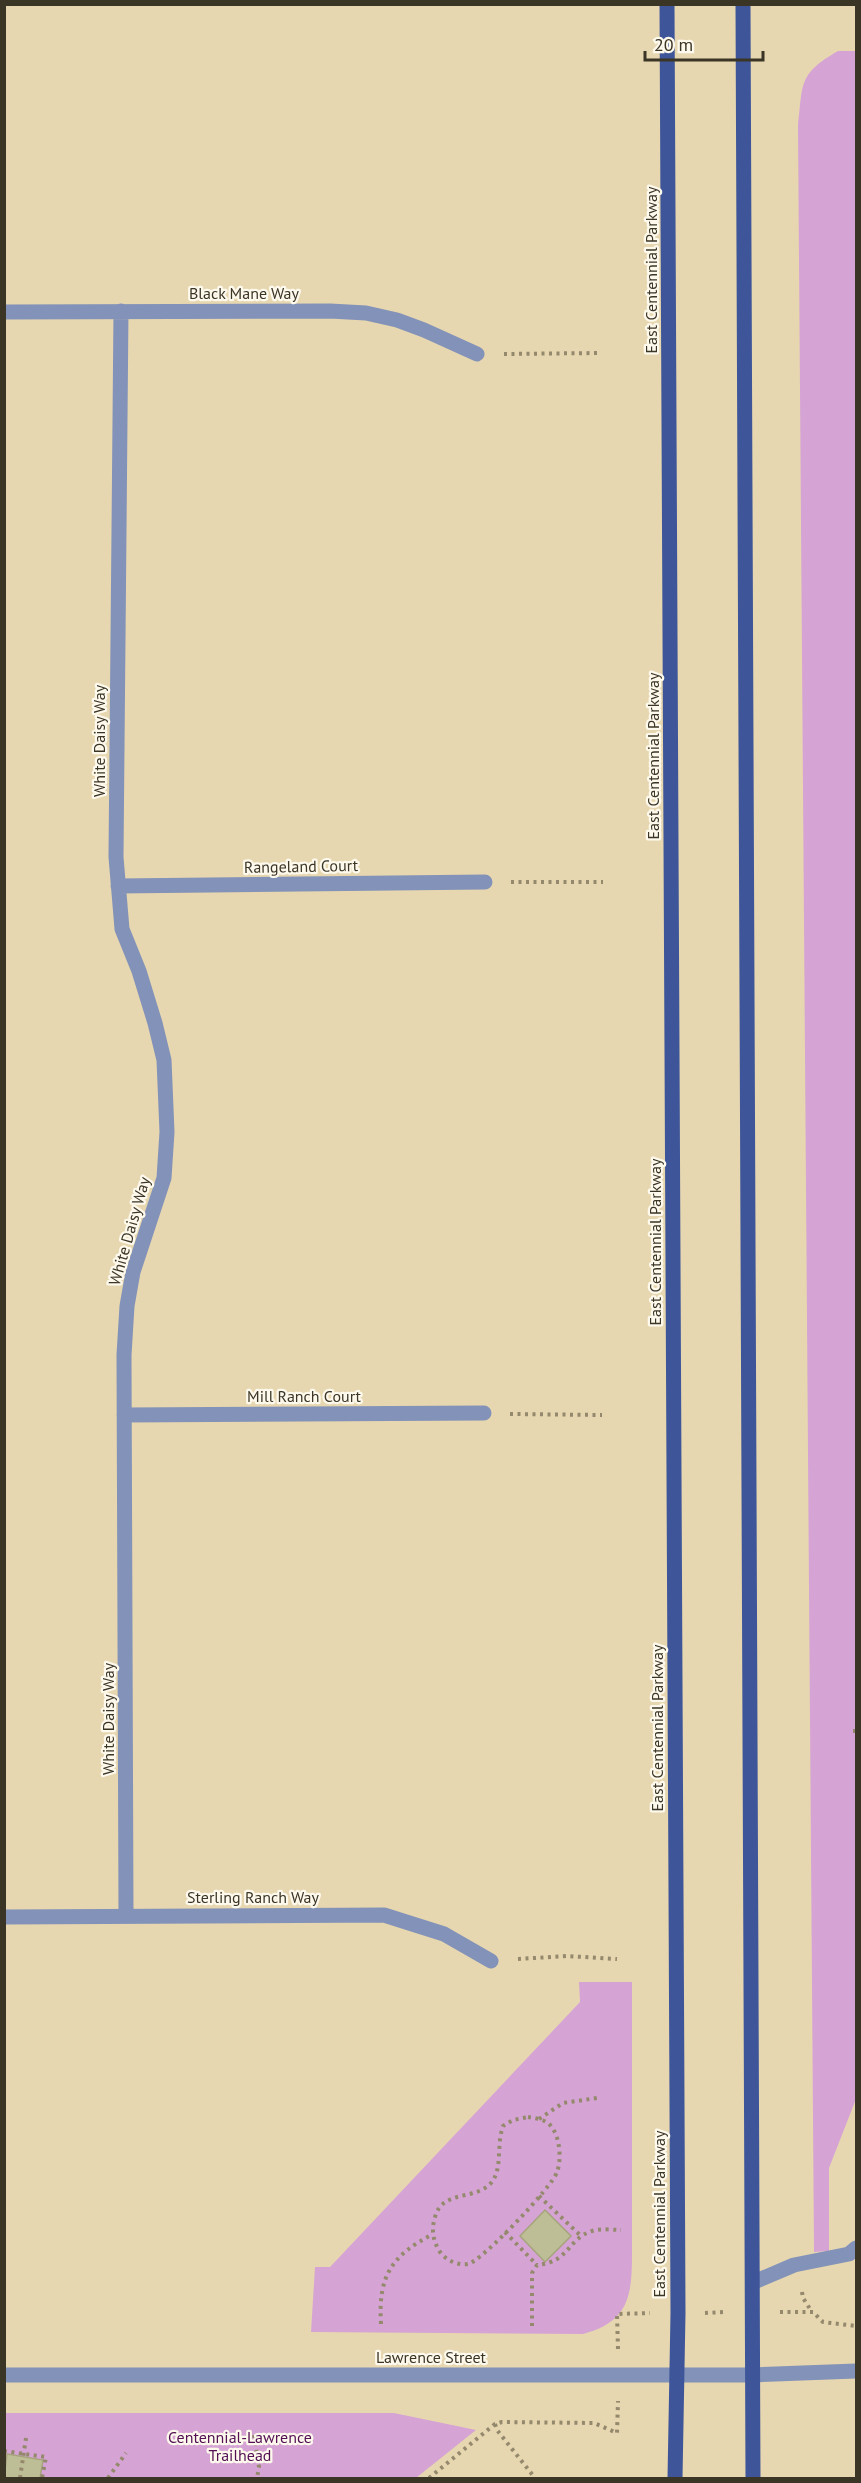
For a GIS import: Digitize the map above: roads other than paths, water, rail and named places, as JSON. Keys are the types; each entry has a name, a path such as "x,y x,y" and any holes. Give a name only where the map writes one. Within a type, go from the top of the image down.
{"main road":[{"name":"East Centennial Parkway","path":"667,4 675,2478"},
{"path":"743,4 753,2478"}],"street":[{"name":"White Daisy Way","path":"120,311 116,845 118,886 122,928 139,971 164,1060 167,1132 164,1178 133,1272 127,1306 124,1415 126,1915"},
{"name":"Black Mane Way","path":"4,312 330,311 366,313 424,330 477,354"},
{"name":"Rangeland Court","path":"118,886 485,882"},
{"name":"Mill Ranch Court","path":"124,1415 484,1413"},
{"name":"Sterling Ranch Way","path":"4,1917 384,1915 444,1934 491,1961"},
{"path":"754,2282 794,2265 849,2254 856,2248"},
{"name":"Lawrence Street","path":"4,2375 752,2375 856,2371"}],"park label":[{"name":"Centennial-Lawrence Trailhead","path":"240,2446"}]}
